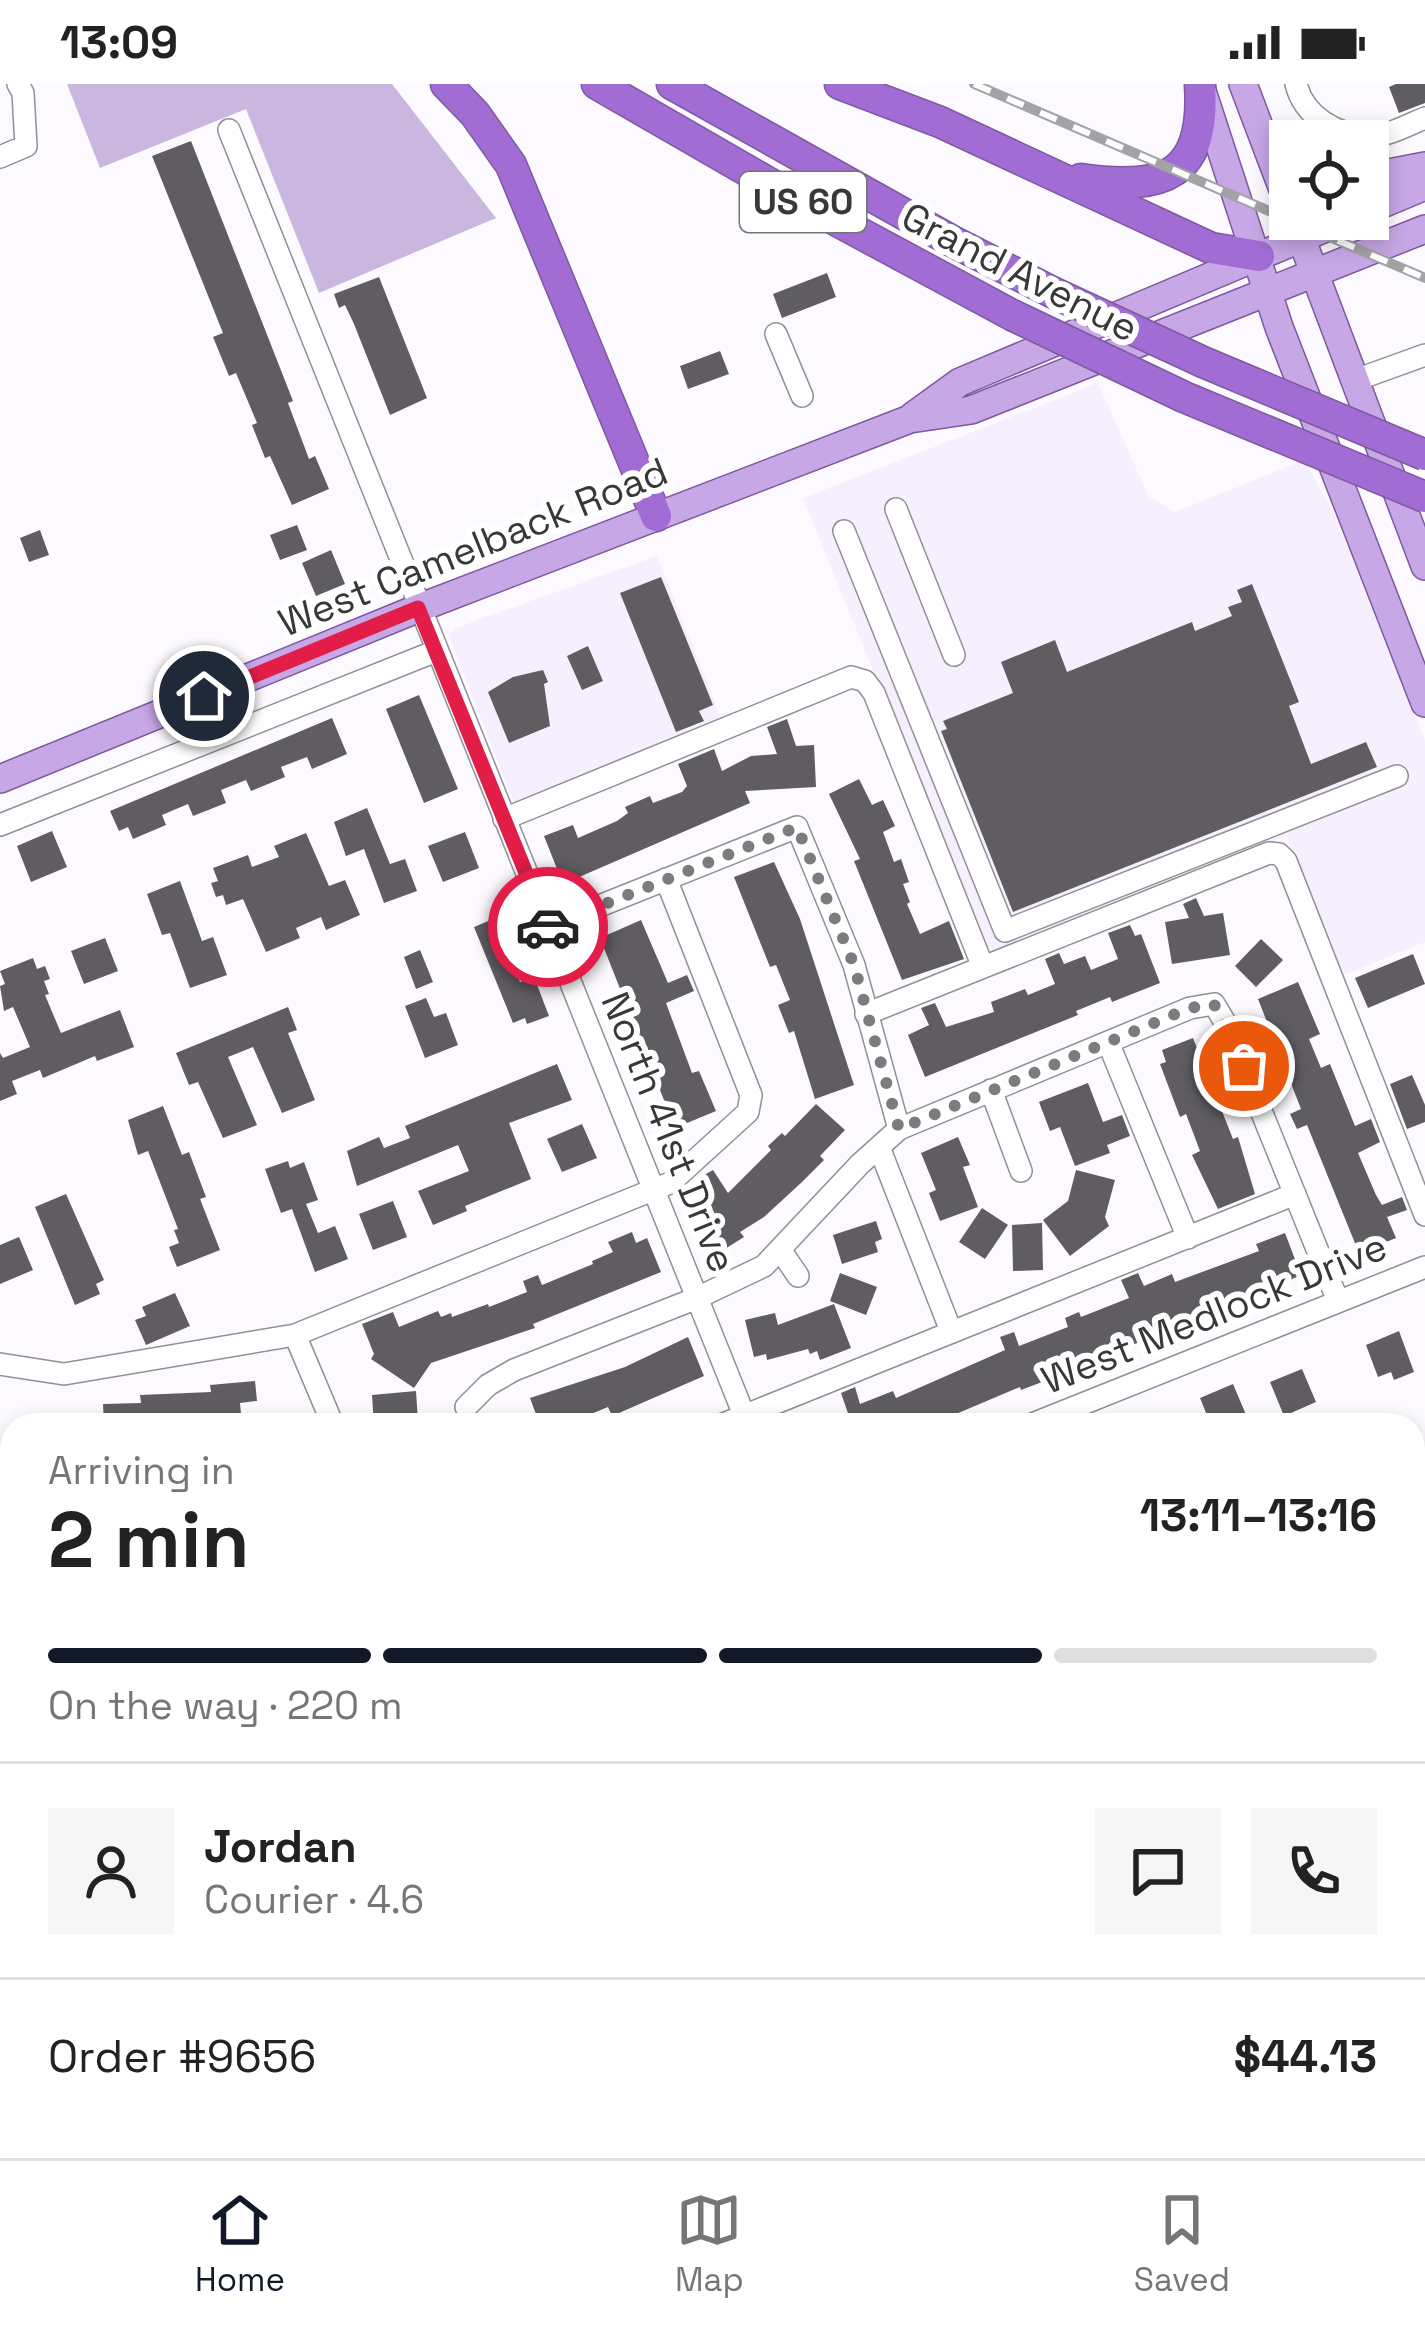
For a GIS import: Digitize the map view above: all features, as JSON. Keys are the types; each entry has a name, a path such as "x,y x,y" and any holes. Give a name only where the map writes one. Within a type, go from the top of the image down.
{"highway":[{"path":"446,84 511,165 656,515"},
{"name":"Grand Avenue","path":"597,84 1012,315 1184,397 1425,496"},
{"name":"Grand Avenue","path":"672,84 1052,292 1280,396 1425,455"},
{"path":"840,84 1052,172 1211,248 1259,256"},
{"path":"1052,172 1127,183 1174,171 1198,142 1200,84"}],"main road":[{"path":"1200,84 1279,327 1425,703"},
{"path":"1244,86 1269,121"},
{"path":"1244,86 1269,152"},
{"path":"1389,173 1425,166"},
{"path":"1389,201 1425,186"},
{"name":"West Camelback Road","path":"0,778 656,515 910,418 971,410 1425,229"},
{"name":"West Camelback Road","path":"910,418 960,382 1259,256 1282,240"},
{"path":"1301,240 1425,566"}],"street":[{"path":"0,157 26,146 23,93 18,84"},
{"path":"1296,84 1304,105 1336,129 1370,136 1425,118"},
{"name":"North 41st Drive","path":"229,130 743,1413"},
{"path":"776,334 802,396"},
{"path":"1353,382 1425,355"},
{"path":"896,509 954,655"},
{"path":"844,531 1005,932 1397,776"},
{"name":"West Camelback Road","path":"0,825 436,651"},
{"path":"504,819 851,677 865,681 874,693 983,968"},
{"path":"59,755 75,795"},
{"path":"548,927 797,827 854,965 899,1129"},
{"path":"866,1014 1269,853 1279,854 1286,861 1425,1215"},
{"path":"0,1364 64,1373 295,1335 653,1190 685,1172 748,1112 751,1095 666,878"},
{"path":"466,1407 488,1385 514,1370 697,1298 764,1266 899,1129 1190,1008 1214,1004 1338,1301"},
{"path":"1108,1042 1188,1238"},
{"path":"991,1090 1021,1172"},
{"path":"879,1147 951,1331"},
{"path":"762,1413 951,1331 1295,1194"},
{"path":"782,1251 798,1276"},
{"name":"West Medlock Drive","path":"1060,1413 1425,1267"},
{"path":"295,1335 328,1413"}],"shaded area":[{"path":"67,84 392,84 496,218 319,293 246,109 100,168"},
{"path":"1098,383 1149,497 1175,512 1304,460 1333,512 1425,740 1425,942 1342,976 1286,836 998,952 985,946 803,498"},
{"path":"657,556 726,730 518,813 449,636 455,628"}],"building":[{"path":"1425,84 1425,103 1399,113 1389,87"},
{"path":"191,141 293,401 288,403 309,459 315,456 329,489 292,505 270,456 265,458 252,425 257,423 236,373 229,376 213,337 223,333 152,156"},
{"path":"827,273 836,297 782,318 773,294"},
{"path":"379,277 427,398 390,415 354,324 345,305 339,308 334,294"},
{"path":"720,351 729,374 688,389 680,366"},
{"path":"297,525 307,550 280,560 270,535"},
{"path":"40,530 49,555 29,562 20,538"},
{"path":"331,550 345,584 316,596 302,563"},
{"path":"661,577 713,705 699,711 704,721 676,732 620,593"},
{"path":"1252,584 1299,702 1289,706 1311,764 1366,742 1377,767 1013,912 941,731 947,729 943,721 1013,693 1001,662 1055,640 1067,672 1192,622 1195,631 1232,616 1228,607 1242,602 1237,590"},
{"path":"588,646 603,681 582,690 567,656"},
{"path":"543,670 550,726 509,743 488,692 513,677"},
{"path":"419,695 458,789 424,803 386,709"},
{"path":"332,718 347,754 312,769 307,757 281,767 285,777 251,791 246,780 221,790 226,803 193,816 188,804 162,815 166,825 133,839 128,827 119,831 110,811"},
{"path":"787,719 796,746 814,745 816,787 745,791 750,803 563,884 544,836 573,825 578,838 617,821 628,813 625,807 650,796 653,803 682,792 687,786 678,764 714,749 722,771 751,756 777,754 767,727"},
{"path":"859,779 872,805 883,800 895,826 883,832 894,862 901,859 909,882 903,884 907,904 920,934 949,921 964,959 902,980 854,861 860,859 829,794"},
{"path":"367,808 390,864 405,859 417,891 384,903 364,849 346,856 334,822"},
{"path":"52,831 67,867 31,882 17,846"},
{"path":"465,832 479,868 443,882 428,846"},
{"path":"306,833 329,886 345,880 360,915 326,930 321,917 296,928 300,938 266,952 243,899 226,905 223,895 216,897 211,883 218,881 213,868 248,855 252,867 279,857 274,846"},
{"path":"774,862 800,919 854,1085 815,1099 794,1031 789,1033 778,1005 790,1000 776,965 770,967 734,877"},
{"path":"180,881 202,941 213,937 227,975 190,988 170,933 162,935 147,894"},
{"path":"1196,898 1204,916 1223,913 1230,955 1172,964 1165,922 1189,918 1183,904"},
{"path":"510,912 525,952 510,957 520,982 534,977 549,1016 527,1024 525,1018 513,1023 474,927"},
{"path":"641,920 668,983 687,975 694,991 666,1003 692,1073 699,1071 716,1111 675,1128 600,938"},
{"path":"1130,925 1135,936 1141,934 1160,983 1112,1002 1110,997 1076,1011 1078,1015 925,1077 908,1035 929,1025 921,1008 935,1003 946,1027 994,1012 991,1002 1055,984 1045,959 1059,953 1064,964 1085,956 1091,970 1118,959 1108,933"},
{"path":"105,938 118,971 84,984 71,951"},
{"path":"1261,939 1283,960 1256,987 1235,966"},
{"path":"420,950 433,982 416,989 404,957"},
{"path":"1413,954 1425,984 1368,1008 1355,978"},
{"path":"33,958 37,969 45,966 50,979 44,981 49,994 45,995 61,1033 120,1010 134,1047 97,1061 95,1056 43,1078 40,1070 12,1081 17,1094 0,1101 0,1053 3,1058 30,1047 13,1007 4,1011 0,986 5,984 0,971"},
{"path":"1298,982 1320,1034 1309,1039 1321,1068 1330,1064 1355,1126 1371,1119 1380,1142 1358,1153 1376,1195 1382,1205 1402,1197 1407,1210 1387,1217 1396,1238 1359,1253 1307,1125 1297,1129 1290,1114 1301,1109 1258,999"},
{"path":"426,998 434,1017 446,1013 458,1045 425,1058 405,1006"},
{"path":"288,1007 297,1030 288,1033 315,1100 282,1113 253,1047 228,1057 257,1125 223,1138 198,1082 189,1085 176,1053"},
{"path":"1193,1038 1233,1139 1238,1137 1255,1194 1218,1209 1192,1155 1200,1151 1186,1114 1180,1117 1160,1064 1166,1062 1162,1050"},
{"path":"557,1064 572,1100 509,1123 531,1179 465,1206 467,1211 433,1225 418,1191 469,1171 458,1145 357,1186 347,1151 379,1137 384,1148 410,1138 405,1126"},
{"path":"1412,1075 1425,1105 1425,1122 1407,1129 1390,1084"},
{"path":"1088,1083 1103,1122 1122,1115 1130,1136 1107,1145 1110,1153 1075,1166 1060,1127 1050,1131 1039,1102"},
{"path":"816,1104 845,1130 802,1182 740,1232 744,1237 720,1252 693,1208 711,1197 699,1178 713,1170 728,1193 771,1150 768,1146 782,1133 785,1136"},
{"path":"163,1106 182,1155 189,1152 206,1197 200,1199 220,1250 177,1267 169,1247 179,1243 174,1230 178,1229 148,1151 138,1155 128,1120"},
{"path":"582,1124 597,1158 562,1172 547,1139"},
{"path":"958,1137 970,1165 963,1167 978,1207 940,1221 929,1193 936,1190 921,1153"},
{"path":"288,1161 290,1168 304,1162 318,1200 306,1204 318,1233 335,1226 348,1259 315,1272 292,1209 281,1213 265,1169"},
{"path":"1076,1170 1115,1180 1105,1217 1109,1226 1070,1256 1043,1220 1068,1201"},
{"path":"66,1194 104,1280 96,1284 100,1294 75,1305 35,1207"},
{"path":"393,1201 407,1237 373,1250 359,1214"},
{"path":"982,1208 1008,1225 985,1259 959,1242"},
{"path":"876,1221 882,1239 875,1242 878,1252 842,1264 833,1235"},
{"path":"1042,1223 1043,1270 1013,1271 1012,1225"},
{"path":"632,1232 636,1243 647,1238 661,1272 533,1324 535,1328 431,1363 414,1388 371,1359 374,1354 362,1324 393,1312 399,1327 438,1311 441,1317 451,1313 452,1317 489,1307 527,1292 523,1281 538,1275 542,1285 593,1264 613,1252 608,1242"},
{"path":"1285,1233 1301,1275 958,1413 848,1413 841,1393 855,1387 860,1404 893,1391 896,1398 1005,1350 1000,1337 1014,1332 1019,1346 1068,1327 1065,1318 1079,1312 1081,1317 1129,1298 1121,1280 1138,1273 1144,1286 1172,1274 1175,1282 1259,1251 1256,1244"},
{"path":"19,1237 33,1270 0,1284 0,1245"},
{"path":"840,1273 877,1287 866,1315 830,1301"},
{"path":"175,1293 190,1326 146,1345 135,1320 146,1316 142,1307"},
{"path":"834,1304 851,1348 820,1360 817,1351 810,1354 808,1349 767,1360 766,1354 754,1357 745,1320 775,1313 778,1325"},
{"path":"1399,1331 1414,1372 1394,1380 1391,1372 1378,1377 1366,1345"},
{"path":"688,1337 704,1376 619,1413 611,1413 608,1407 593,1413 536,1413 530,1398 625,1367"},
{"path":"1302,1369 1316,1402 1283,1413 1270,1382"},
{"path":"255,1381 257,1401 240,1403 241,1413 103,1413 103,1404 141,1403 140,1395 211,1392 210,1385"},
{"path":"1233,1384 1245,1413 1206,1413 1200,1398"},
{"path":"416,1391 417,1413 373,1413 372,1395"}],"railway":[{"path":"974,84 1425,278"}],"way so far":[{"path":"548,927 797,827 854,965 899,1129 1190,1008 1214,1004 1244,1066"}],"route":[{"path":"204,696 418,608 548,927"}]}
